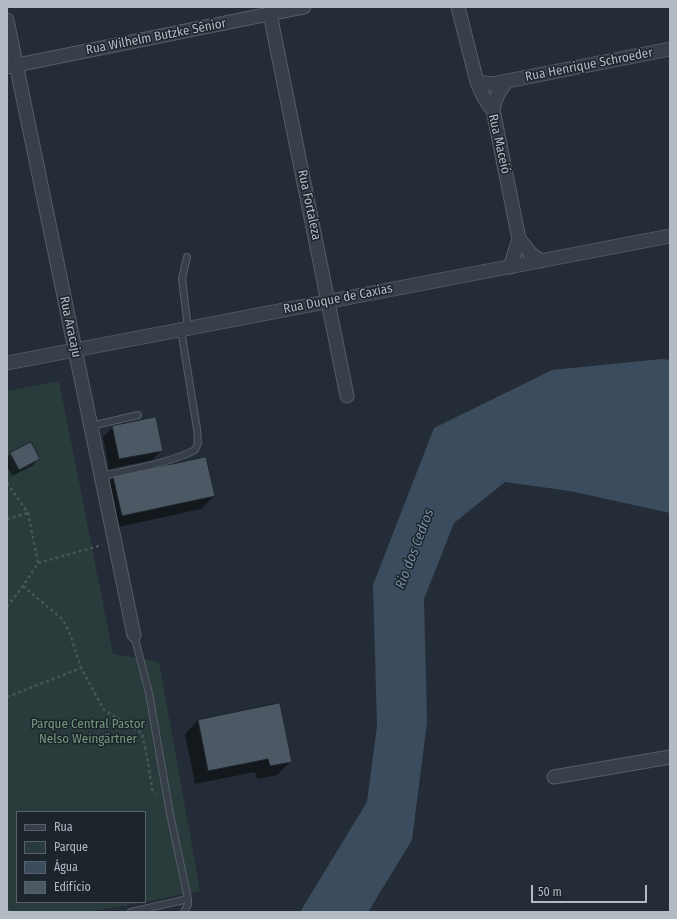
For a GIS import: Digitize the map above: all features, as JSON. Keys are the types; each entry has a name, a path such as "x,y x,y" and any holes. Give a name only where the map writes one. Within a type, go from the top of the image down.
{"street":[{"name":"Rua Wilhelm Butzke Sênior","path":"12,66 304,7"},
{"name":"Rua Maceió","path":"458,7 477,82 484,98 493,110 519,239 531,254 541,261"},
{"name":"Rua Fortaleza","path":"270,14 347,396"},
{"name":"Rua Aracaju","path":"7,20 12,66 75,350 134,635"},
{"name":"Rua Henrique Schroeder","path":"477,82 492,84 670,49"},
{"name":"Rua Henrique Schroeder","path":"493,110 495,99 507,81"},
{"name":"Rua Duque de Caxias","path":"7,363 670,236"},
{"name":"Rua Maceió","path":"510,267 519,239"},
{"path":"554,777 670,757"}],"lane":[{"path":"101,476 186,455 195,450 198,443 185,329 182,279 187,258"},
{"path":"91,426 138,415"},
{"path":"134,635 149,693 170,814 188,899 188,904 184,912"},
{"path":"132,912 188,899"}],"path":[{"path":"7,483 28,513 38,563"},
{"path":"7,519 28,513"},
{"path":"7,607 38,563 114,542"},
{"path":"23,586 62,619 69,631 81,668 104,710 142,733 152,789 156,796"},
{"path":"7,698 81,668"},
{"path":"7,910 12,912"}],"green space":[{"name":"Parque Central Pastor Nelso Weingärtner","path":"59,381 113,654 159,662 200,891 146,902 146,811 16,811 16,903 138,903 89,912 7,912 7,391"}],"water":[{"name":"Rio dos Cedros","path":"662,359 670,360 670,513 570,491 505,482 454,523 424,599 427,722 412,840 368,912 300,912 367,802 377,726 373,585 434,428 552,370"}],"building":[{"path":"156,417 163,451 119,459 112,426"},
{"path":"31,442 40,459 19,470 10,453"},
{"path":"206,457 215,496 122,516 113,477"},
{"path":"280,703 292,762 270,766 268,759 208,771 198,720"}]}
